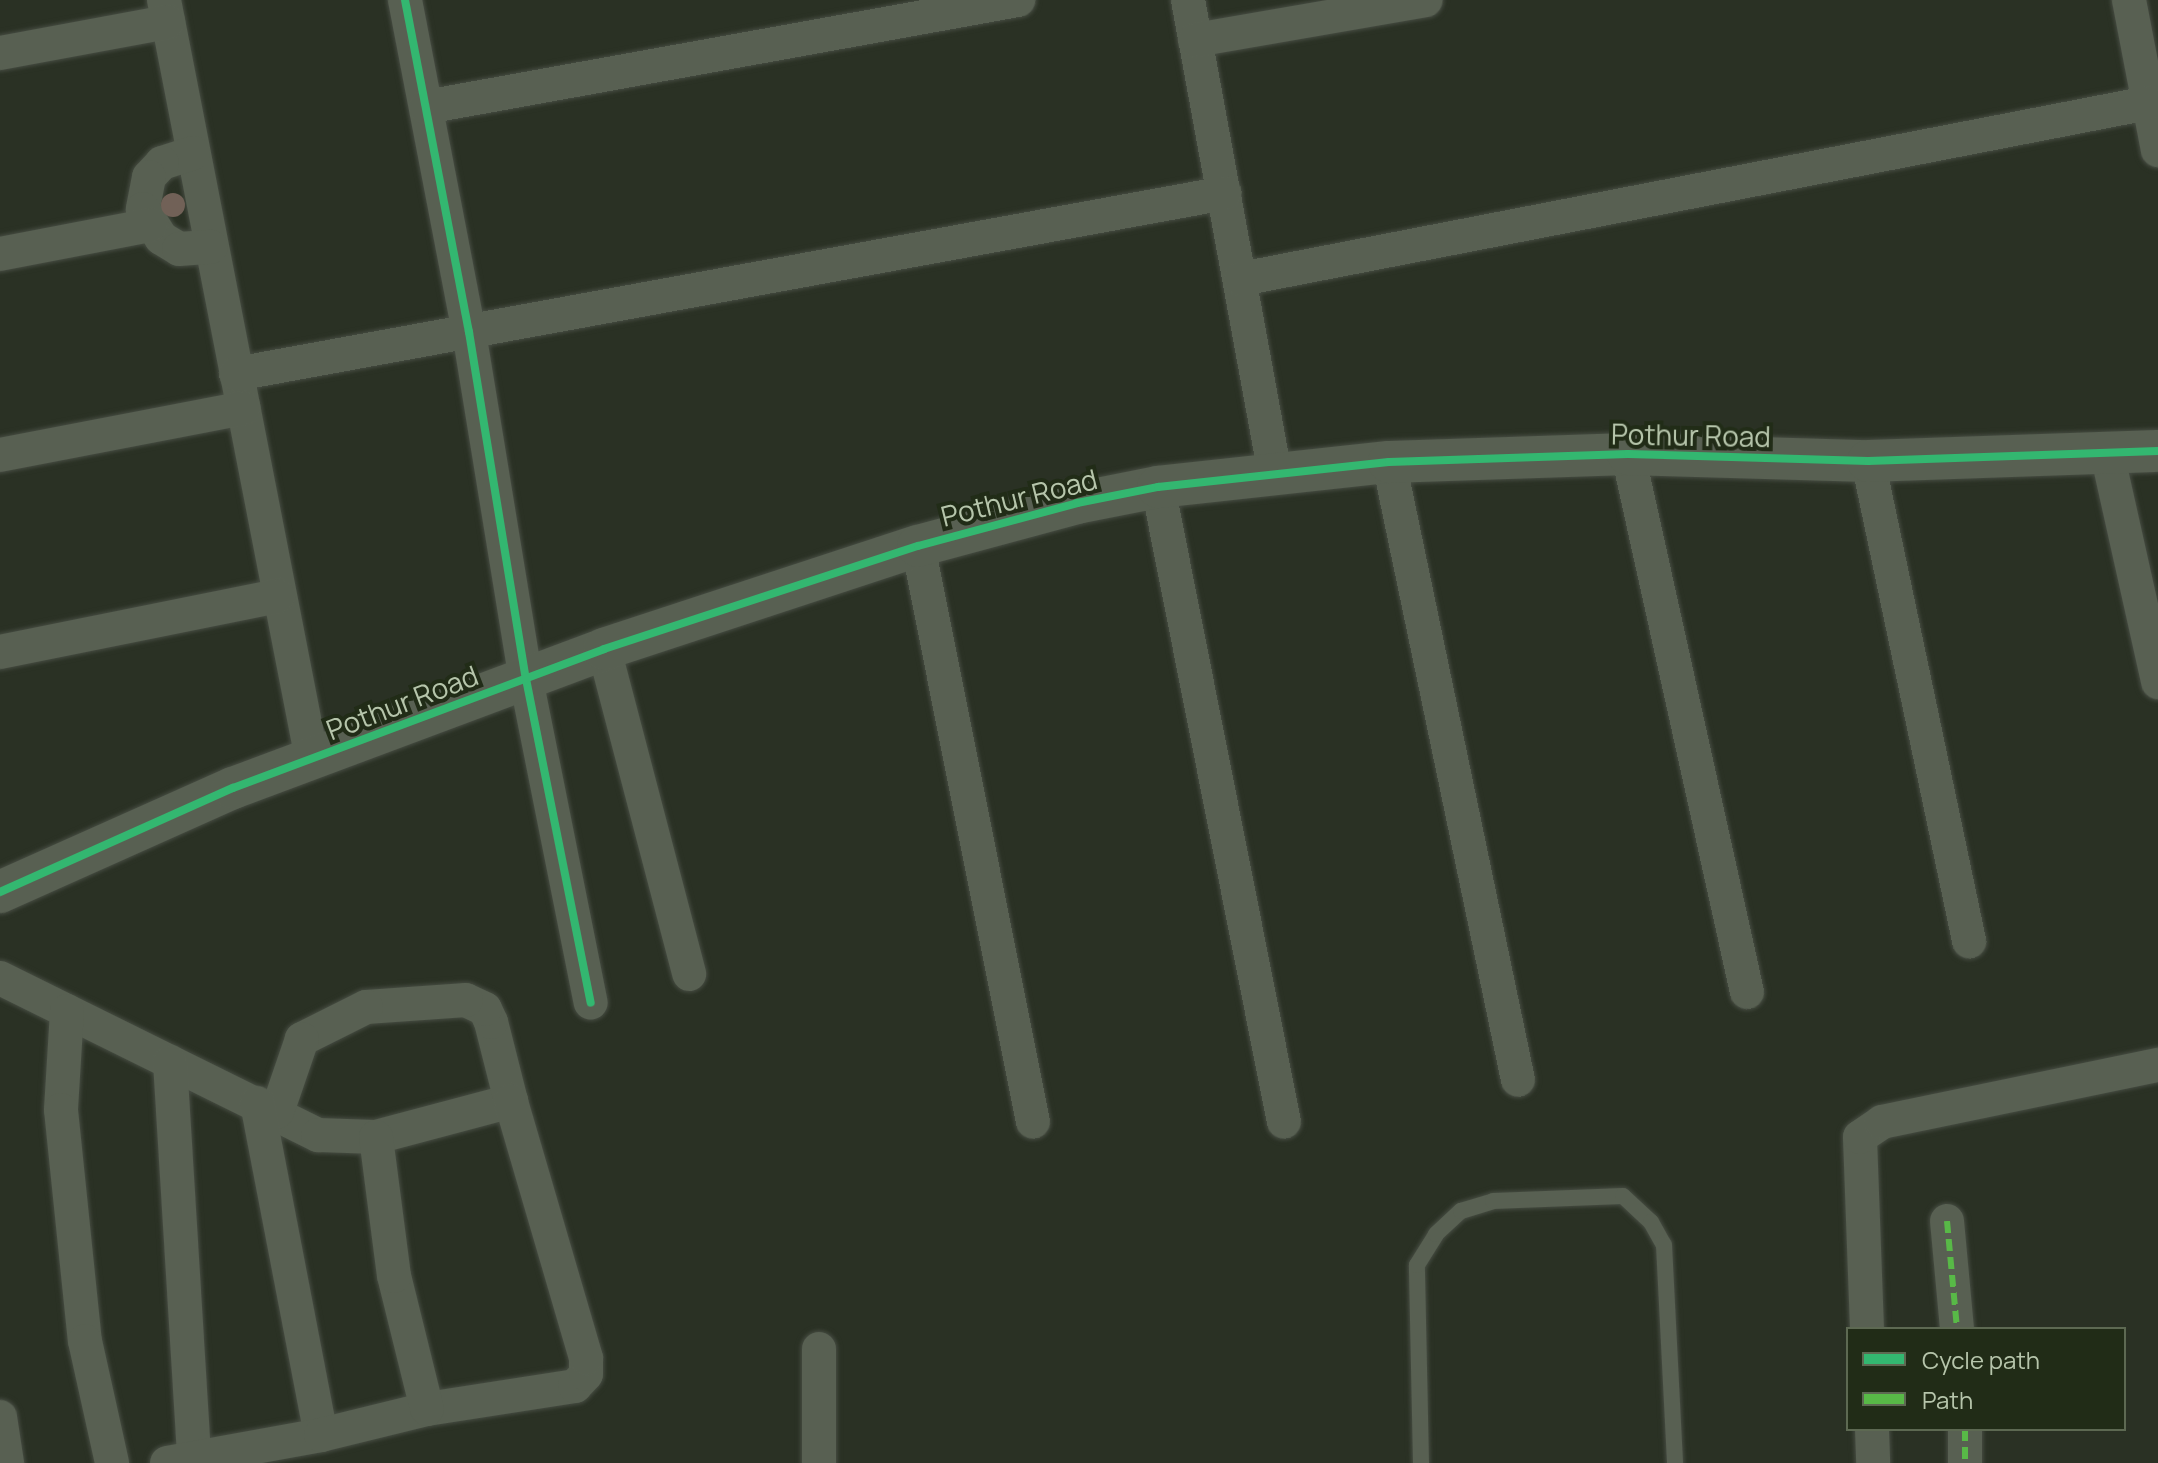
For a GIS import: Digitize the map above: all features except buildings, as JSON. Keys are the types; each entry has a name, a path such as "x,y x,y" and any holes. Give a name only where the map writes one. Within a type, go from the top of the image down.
{"street":[{"path":"405,0 469,332 526,679 591,1003"},
{"path":"426,107 1018,0"},
{"path":"1188,0 1275,472"},
{"path":"1195,40 1426,0"},
{"path":"2129,0 2158,150"},
{"path":"0,53 166,11 312,759"},
{"path":"1241,279 2148,103"},
{"path":"193,153 162,163 149,177 143,209 150,225 179,249 211,247"},
{"path":"236,374 1225,193"},
{"path":"0,254 150,225"},
{"path":"0,455 243,408"},
{"name":"Pothur Road","path":"0,892 116,836 604,649 918,546 1041,511 1158,487 1389,462 1628,454 1868,461 2158,451"},
{"path":"2107,453 2158,682"},
{"path":"1628,454 1747,992"},
{"path":"1868,461 1969,942"},
{"path":"1389,462 1518,1080"},
{"path":"1158,487 1284,1122"},
{"path":"918,546 1033,1122"},
{"path":"0,652 278,596"},
{"path":"604,649 689,974"},
{"path":"0,978 318,1135 376,1137 511,1101"},
{"path":"170,1062 180,1459 321,1435 427,1409 575,1386 586,1374 586,1358 491,1022 485,1009 466,1000 366,1007 302,1039 267,1108 321,1435"},
{"path":"67,1011 61,1110 85,1341 112,1463"},
{"path":"1867,1327 1860,1137 1882,1122 2158,1065"},
{"path":"376,1137 394,1276 427,1409"},
{"path":"1947,1221 1957,1327"},
{"path":"819,1349 819,1463"},
{"path":"0,1417 7,1463"},
{"path":"1872,1431 1873,1463"},
{"path":"1965,1431 1965,1463"}],"lane":[{"path":"1421,1463 1417,1265 1436,1234 1461,1211 1493,1201 1623,1196 1651,1222 1664,1245 1675,1463"}],"marked path":[{"path":"1947,1221 1957,1327"},
{"path":"1965,1431 1965,1463"}],"cycle path":[{"path":"405,0 469,332 526,679 591,1003"},
{"path":"0,892 233,788 604,649 918,546 1077,503 1158,487 1389,462 1628,454 1868,461 2158,451"}]}
